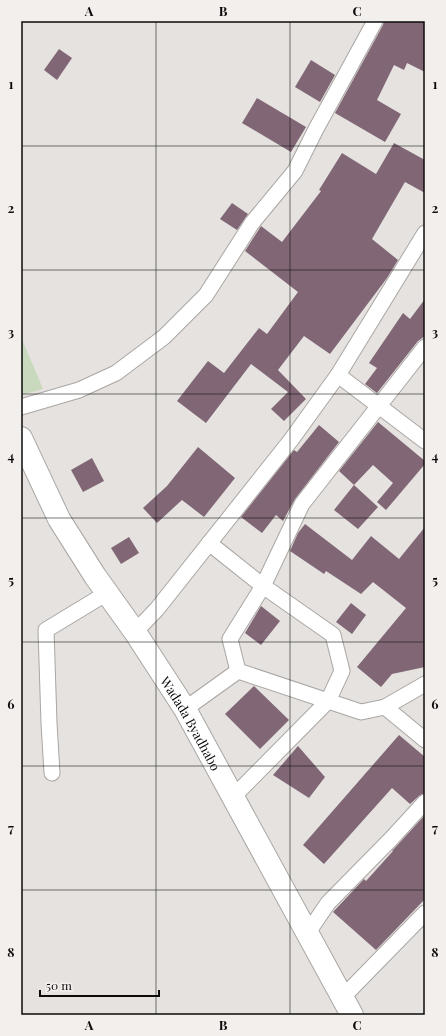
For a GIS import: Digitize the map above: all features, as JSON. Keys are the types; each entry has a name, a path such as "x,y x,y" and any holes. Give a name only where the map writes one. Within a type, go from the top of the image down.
{"main road":[{"name":"Wadada Byadhabo","path":"21,438 59,519 185,709 347,1007"}],"street":[{"path":"21,407 79,390 116,373 164,337 206,295 252,223 295,171 316,129 375,21"},
{"path":"135,632 157,609 291,440 338,375 425,234"},
{"path":"238,671 230,638 263,586 302,504 425,347"},
{"path":"338,375 425,442"},
{"path":"209,543 263,586 333,635 342,671 328,701 233,797"},
{"path":"52,773 48,723 46,630 107,593"},
{"path":"238,671 361,712 385,707 425,684"},
{"path":"185,709 238,671"},
{"path":"385,707 425,740"},
{"path":"306,934 328,903 425,802"},
{"path":"347,1007 425,913"}],"green space":[{"path":"21,337 43,389 21,395"}],"building":[{"path":"384,21 425,21 425,72 407,63 404,70 394,65 377,100 401,114 385,142 335,113"},
{"path":"59,49 72,58 57,80 44,70"},
{"path":"311,60 335,75 320,102 295,87"},
{"path":"257,98 306,127 291,152 242,123"},
{"path":"394,143 425,160 425,193 405,182 372,239 398,260 387,278 330,354 304,336 278,370 306,399 284,421 271,409 288,392 251,364 206,423 177,401 208,361 224,373 259,328 267,334 298,292 245,251 261,226 282,242 321,191 319,190 342,153 376,174"},
{"path":"232,203 248,214 237,230 220,219"},
{"path":"425,299 425,336 418,341 377,393 365,384 377,368 369,363 403,313 410,319"},
{"path":"378,422 425,461 425,464 386,510 377,502 393,483 373,465 354,485 339,471"},
{"path":"319,425 339,442 295,499 283,521 276,515 262,533 241,517 294,450 297,452"},
{"path":"198,447 235,478 204,517 182,500 157,523 143,508 167,486"},
{"path":"92,458 104,481 83,492 71,470"},
{"path":"354,485 378,507 358,529 334,510"},
{"path":"305,524 352,560 371,536 399,559 425,527 425,667 392,674 381,687 357,667 406,608 373,582 361,594 326,571 324,574 290,551 298,533"},
{"path":"129,537 139,553 121,564 111,548"},
{"path":"351,603 366,615 352,634 336,622"},
{"path":"261,606 280,621 261,645 245,633"},
{"path":"254,686 289,720 260,749 225,714"},
{"path":"399,735 425,757 425,793 410,804 392,788 324,864 303,845"},
{"path":"298,746 325,777 309,798 273,775"},
{"path":"425,815 425,899 376,950 333,912 364,879 366,881"}]}
